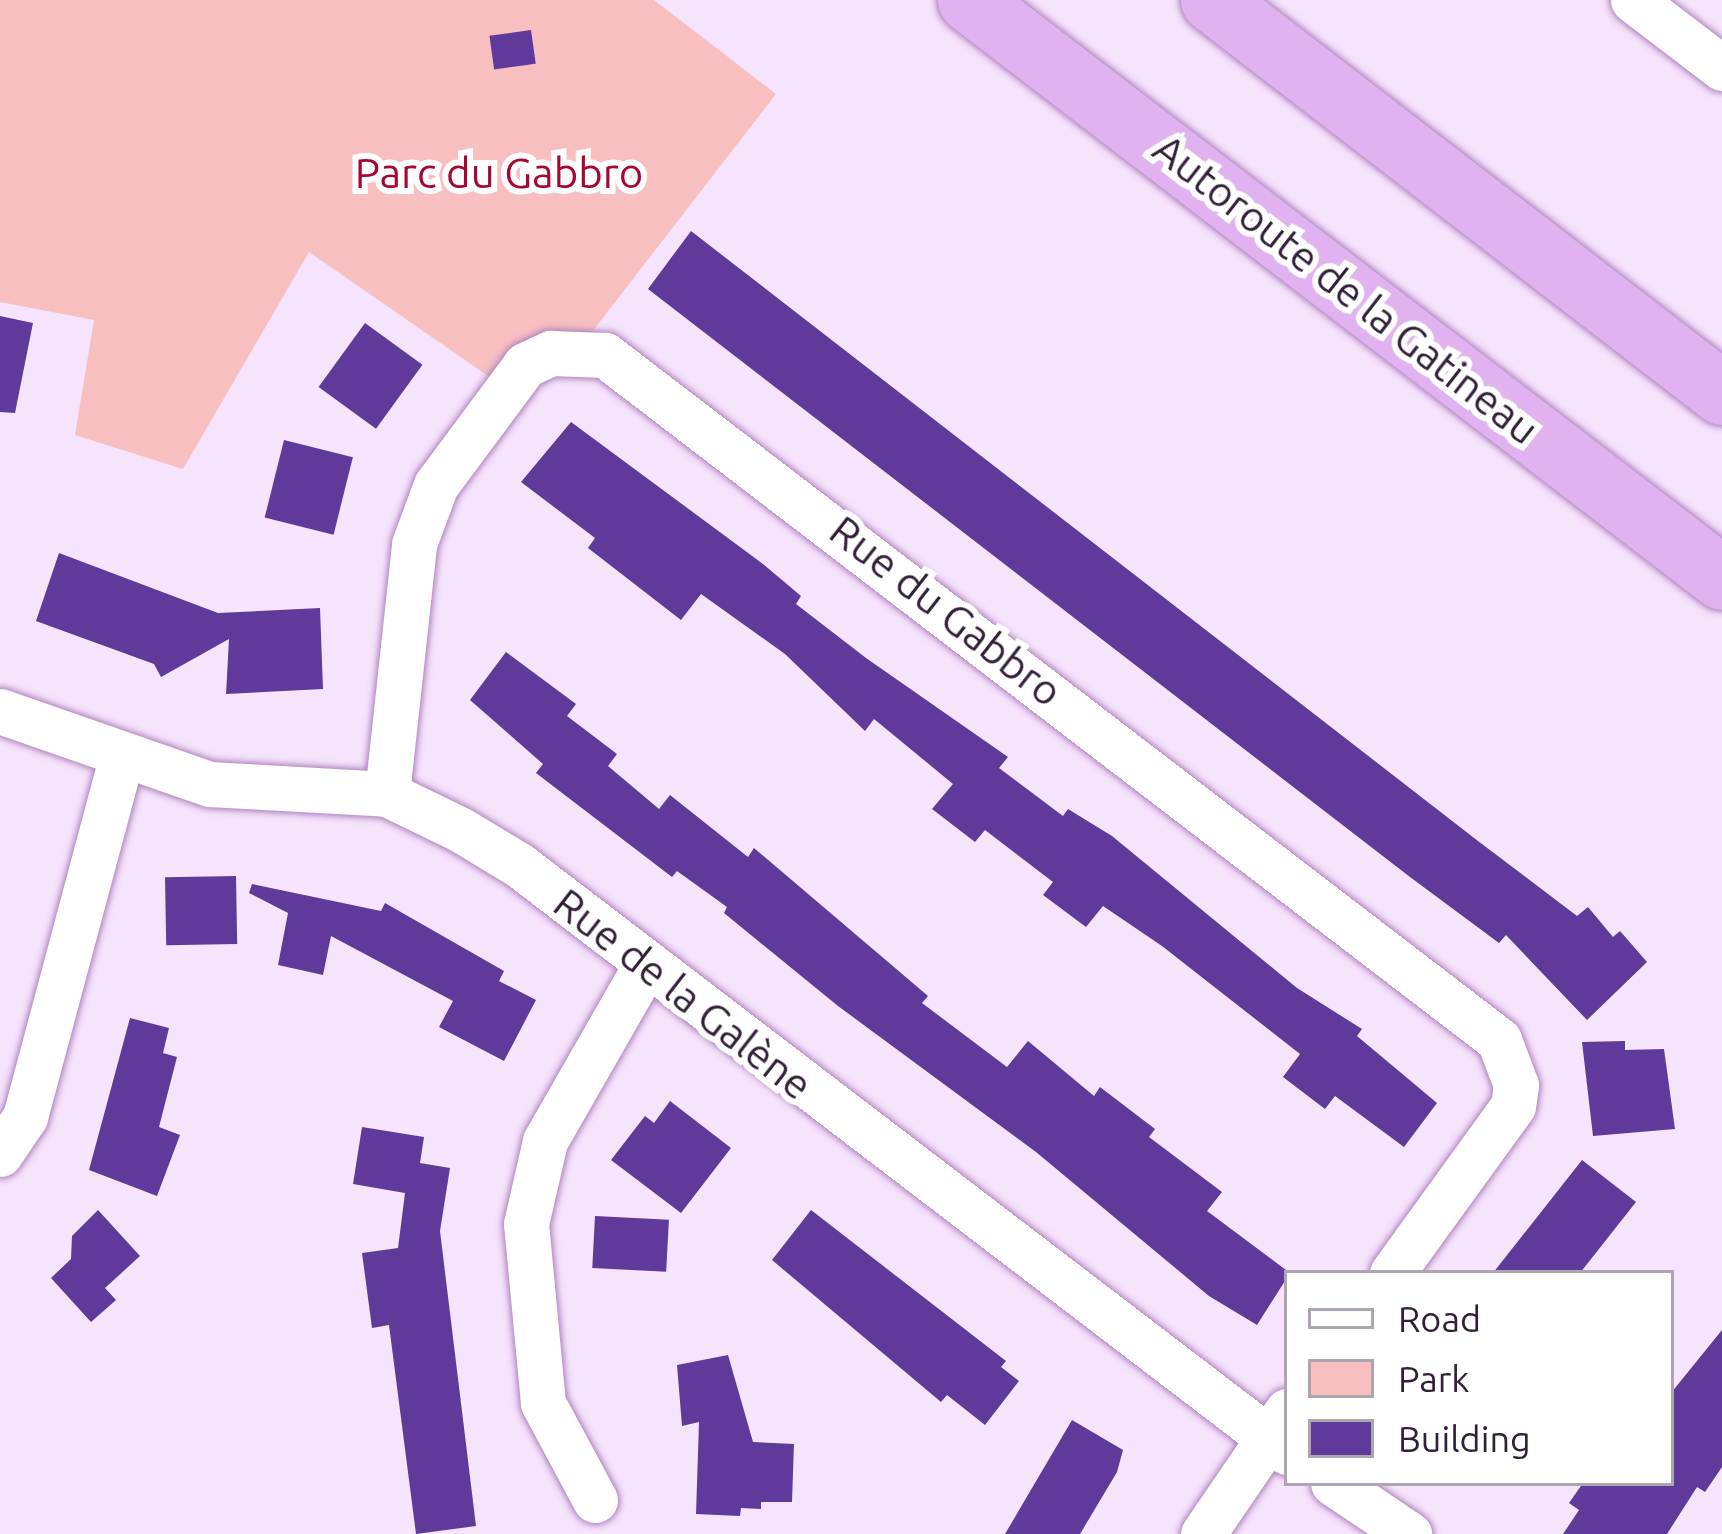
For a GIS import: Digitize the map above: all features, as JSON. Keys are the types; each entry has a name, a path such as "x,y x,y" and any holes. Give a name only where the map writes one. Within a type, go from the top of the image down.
{"highway":[{"name":"Autoroute de la Gatineau","path":"969,0 1722,578"},
{"path":"1212,0 1722,392"}],"street":[{"path":"1634,0 1722,68"},
{"name":"Rue du Gabbro","path":"387,794 414,544 436,485 525,365 551,353 605,355 1498,1040 1516,1085 1513,1106 1393,1270"},
{"name":"Rue de la Galène","path":"0,711 121,758 210,784 387,794 519,865 644,968 1280,1434"},
{"path":"0,1154 26,1118 121,758"},
{"path":"595,1500 543,1403 526,1224 544,1141 644,968"},
{"path":"1203,1534 1280,1434"},
{"path":"1337,1486 1409,1534"}],"green space":[{"name":"Parc du Gabbro","path":"0,0 654,0 776,94 578,350 504,387 309,252 183,469 75,435 94,320 0,302"}],"building":[{"path":"531,30 536,64 494,70 489,36"},
{"path":"691,231 1577,916 1588,907 1613,937 1620,931 1647,962 1587,1020 1506,935 1499,943 1410,877 648,289"},
{"path":"0,316 33,323 15,413 0,412"},
{"path":"365,323 422,365 376,429 319,387"},
{"path":"571,422 763,564 801,596 796,604 866,658 1008,757 999,768 1063,816 1068,809 1112,836 1297,988 1362,1029 1357,1036 1437,1103 1404,1147 1335,1096 1325,1109 1283,1077 1300,1054 1162,946 1103,906 1086,927 1043,895 1053,882 985,830 975,842 932,809 953,784 874,719 865,731 785,654 701,594 681,620 588,548 595,538 521,482"},
{"path":"284,440 353,457 334,535 265,518"},
{"path":"59,553 218,613 320,608 323,689 226,694 229,639 161,677 154,664 36,621"},
{"path":"506,652 576,704 567,716 617,754 608,766 659,809 670,795 748,857 754,848 928,996 922,1003 1007,1067 1028,1041 1094,1096 1100,1087 1155,1129 1149,1137 1222,1192 1207,1211 1286,1270 1284,1282 1257,1325 1209,1296 1036,1152 838,1006 724,913 727,907 677,871 672,877 536,773 543,764 470,700"},
{"path":"236,876 237,944 166,945 165,877"},
{"path":"252,884 381,911 385,903 504,971 499,981 536,1000 504,1061 439,1027 453,1001 331,936 323,975 278,965 288,913 249,893"},
{"path":"130,1018 169,1028 163,1053 177,1057 159,1127 180,1135 157,1196 89,1170"},
{"path":"1625,1041 1625,1050 1664,1049 1675,1129 1593,1136 1582,1042"},
{"path":"670,1101 731,1148 681,1213 611,1160 645,1116 654,1123"},
{"path":"362,1127 424,1137 420,1163 450,1168 440,1231 476,1526 416,1534 389,1325 372,1328 362,1253 398,1248 405,1193 353,1184"},
{"path":"1582,1160 1636,1202 1582,1270 1495,1270"},
{"path":"98,1210 140,1256 105,1288 116,1300 91,1322 51,1278 71,1259 72,1236"},
{"path":"811,1210 1006,1361 1001,1367 1019,1381 985,1425 947,1395 941,1402 772,1260"},
{"path":"595,1216 669,1220 666,1272 592,1268"},
{"path":"1722,1330 1722,1467 1705,1492 1697,1487 1667,1534 1563,1534 1579,1510 1569,1503 1581,1486 1674,1486 1674,1389"},
{"path":"728,1355 753,1442 794,1444 792,1502 761,1502 761,1509 741,1508 740,1516 696,1514 699,1422 682,1426 677,1365"},
{"path":"1072,1420 1123,1450 1117,1472 1080,1534 1005,1534"}]}
